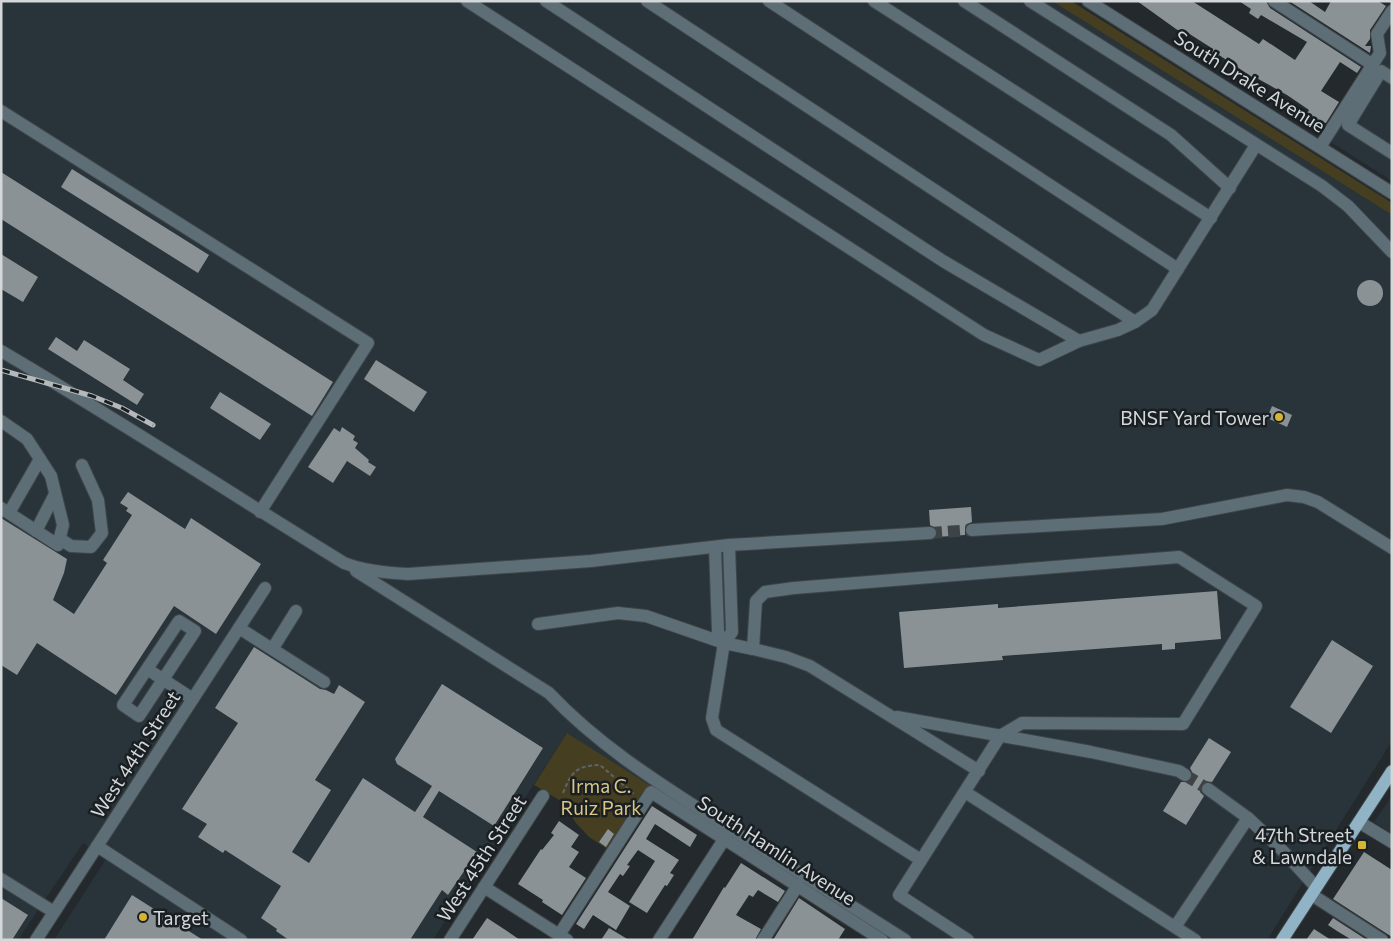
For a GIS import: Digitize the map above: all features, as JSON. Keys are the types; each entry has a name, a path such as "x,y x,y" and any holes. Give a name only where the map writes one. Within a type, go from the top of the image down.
{"main road":[{"path":"1282,940 1392,771"}],"street":[{"path":"467,1 984,335 1039,360 1079,341 1118,330 1135,322 1152,310 1256,145"},
{"path":"546,1 943,261 1079,341"},
{"path":"647,1 1135,322"},
{"path":"769,1 1178,269"},
{"path":"874,1 1211,218"},
{"path":"964,1 1171,135 1230,188"},
{"path":"1030,1 1322,186 1348,206 1392,252"},
{"name":"South Drake Avenue","path":"1088,1 1392,192"},
{"path":"1274,1 1373,65"},
{"path":"1320,147 1380,53 1377,34 1392,11"},
{"path":"1392,78 1381,71 1348,125 1392,153"},
{"path":"1,111 368,344 260,512"},
{"path":"1,351 64,388 549,693 569,715 606,746 652,779 905,940"},
{"path":"1,420 27,439 40,459 51,476 63,526 58,545 5,511 40,459"},
{"path":"60,539 71,546 91,547 102,533 98,500 82,464"},
{"path":"36,531 55,494"},
{"path":"972,530 1162,519 1287,495 1304,497 1318,502 1392,548"},
{"path":"344,563 383,573 408,574 591,561 729,545 930,533"},
{"path":"729,545 732,632 724,643 712,718 716,730 921,860"},
{"path":"715,547 718,632 724,643"},
{"path":"753,649 756,601 765,592 794,588 1179,557 1256,606 1183,724 1022,723 1000,736 899,895 968,940"},
{"name":"West 44th Street","path":"36,940 265,588"},
{"path":"273,648 296,611"},
{"path":"538,624 618,613 646,616 724,643 786,658 810,666 979,771"},
{"path":"179,621 195,631 139,716 122,705 147,669 179,621"},
{"path":"239,628 324,682"},
{"path":"147,669 192,699"},
{"path":"890,716 1125,759 1179,771 1185,775"},
{"path":"1208,790 1248,818 1280,848 1314,891 1382,940"},
{"path":"964,792 1195,940"},
{"name":"West 45th Street","path":"450,940 543,796"},
{"path":"484,887 563,937 648,796"},
{"name":"South Hamlin Avenue","path":"648,796 725,838 798,885 868,936 882,940"},
{"path":"1175,927 1248,818"},
{"path":"1359,822 1390,838"},
{"path":"659,940 725,838"},
{"path":"97,846 241,940"},
{"path":"1,879 54,912"},
{"path":"763,940 798,885"}],"path":[{"path":"563,793 570,776 584,765 600,765 631,792 648,796"}],"shaded area":[{"path":"1,1 1052,1 1392,215 1392,741 1267,940 894,940 567,733 433,940 54,940 106,859 83,843 18,940 1,940"},
{"path":"1392,11 1392,181 1326,139 1380,53 1377,34"},
{"path":"1392,796 1392,834 1374,822"}],"green space":[{"path":"1052,1 1071,1 1392,203 1392,215"},
{"name":"Irma C. Ruiz Park","path":"567,733 651,786 609,850 589,837 576,823 561,801 534,785"}],"building":[{"path":"1137,1 1192,1 1259,44 1263,39 1295,60 1307,42 1261,15 1258,19 1249,13 1251,9 1239,1 1266,1 1270,8 1361,67 1357,73 1340,62 1321,91 1339,102 1326,123 1322,122 1307,114 1309,110 1287,95 1252,77 1219,55 1217,58 1207,52 1210,47 1188,33 1185,34 1176,29"},
{"path":"1289,1 1309,1 1325,12 1331,1 1378,1 1386,6 1370,30 1370,39 1365,46 1371,46 1370,53"},
{"path":"72,169 209,255 198,273 61,187"},
{"path":"1,172 333,382 312,416 1,219"},
{"path":"1,254 38,277 23,302 1,289"},
{"path":"1370,280 1379,284 1383,293 1379,302 1370,306 1361,302 1357,293 1361,284"},
{"path":"56,337 77,351 84,340 130,369 123,380 144,394 137,405 48,349"},
{"path":"376,360 427,392 414,412 364,379"},
{"path":"220,392 271,424 260,440 210,408"},
{"name":"BNSF Yard Tower","path":"1272,406 1292,415 1287,427 1267,418"},
{"path":"342,427 355,436 353,440 358,443 355,448 369,460 368,462 376,467 370,476 347,461 333,483 308,467 334,428 340,432"},
{"path":"128,492 185,529 191,518 261,564 216,634 174,606 116,695 37,643 17,675 1,665 1,518 67,559 64,573 53,600 74,614 107,563 103,560 132,515 126,511 128,508 120,503"},
{"path":"971,507 972,522 965,527 965,535 937,537 937,529 930,525 929,510"},
{"path":"1217,591 1221,639 1175,643 1175,649 1162,650 1162,644 1002,656 1003,660 904,668 899,612 998,604 998,608"},
{"path":"1332,640 1373,666 1331,733 1290,707"},
{"path":"254,647 320,689 334,694 339,685 365,702 315,780 331,790 292,852 309,863 363,778 415,812 432,786 397,764 395,759 442,684 543,748 494,826 439,791 423,817 477,852 448,895 442,890 410,940 289,940 261,918 281,886 225,850 223,853 198,837 207,824 182,809 238,723 215,708"},
{"path":"1209,738 1231,752 1212,782 1205,781 1201,785 1200,792 1204,796 1186,825 1163,811 1181,782 1188,782 1192,779 1190,768"},
{"path":"652,806 697,835 690,847 655,824 646,839 679,860 670,873 674,875 667,886 665,885 647,913 629,902 655,861 638,850 627,865 630,866 623,876 620,874 608,892 630,906 616,930 593,915 584,929 576,924"},
{"path":"559,821 579,835 571,847 579,852 569,867 586,878 562,915 518,884 541,849 554,835 551,833"},
{"path":"608,829 614,834 606,847 599,842"},
{"path":"1364,852 1392,870 1392,937 1333,899"},
{"path":"741,863 785,891 778,902 758,890 753,897 749,895 736,915 761,929 755,940 692,940 724,887"},
{"name":"Target","path":"132,895 203,940 104,940"},
{"path":"1,898 28,915 12,940 1,940"},
{"path":"799,898 845,929 838,940 773,940"},
{"path":"487,918 507,931 520,940 472,940"},
{"path":"1333,918 1367,940 1352,940 1337,931 1328,925"},
{"path":"609,928 629,940 601,940"},
{"path":"1314,929 1331,940 1306,940"}],"tunnel":[{"path":"930,533 972,530"},
{"path":"1185,775 1208,789"}],"railway":[{"path":"1,370 92,396 122,408 153,425"}],"place":[{"name":"BNSF Yard Tower","path":"1279,417"},
{"name":"47th Street & Lawndale","path":"1362,845"},
{"name":"Target","path":"143,917"}]}
